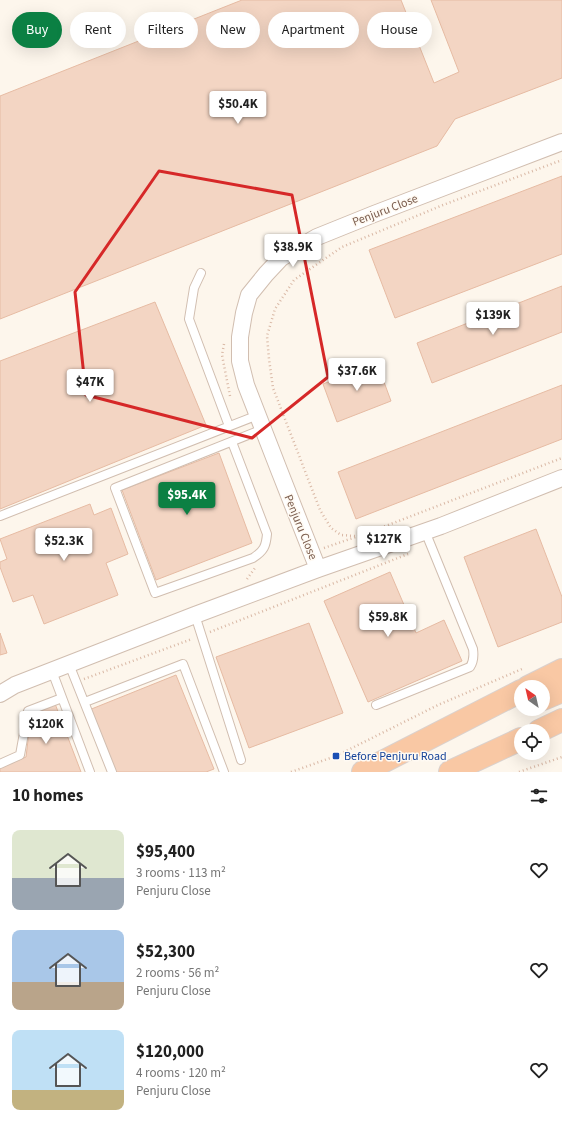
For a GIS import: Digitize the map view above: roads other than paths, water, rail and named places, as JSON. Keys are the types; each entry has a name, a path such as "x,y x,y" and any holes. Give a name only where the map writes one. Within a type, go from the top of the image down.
{"highway":[{"path":"527,677 562,670"},
{"path":"550,696 562,691"},
{"path":"364,772 514,694"},
{"path":"368,772 514,711"},
{"path":"550,726 562,720"},
{"path":"550,740 562,736"},
{"path":"458,768 514,742"},
{"path":"458,768 514,752"}],"street":[{"name":"Penjuru Close","path":"318,569 263,430 246,384 240,361 240,337 244,313 249,296 281,258 317,237 562,142"},
{"name":"Penjuru Close","path":"0,694 16,685 69,664 318,569 428,538 562,478"}],"lane":[{"path":"201,273 194,288 189,319 232,425"},
{"path":"0,516 258,415"},
{"path":"232,442 268,534 266,545 260,553 253,558 155,593 115,488 232,442 263,430"},
{"path":"376,705 470,667 473,662 474,658 472,649 428,538"},
{"path":"195,615 241,760"},
{"path":"69,664 112,772"},
{"path":"85,702 183,664 224,772"},
{"path":"52,671 90,772"},
{"path":"0,764 20,755 28,711 62,698"}],"place":[{"name":"Before Penjuru Road","path":"336,756"}]}
